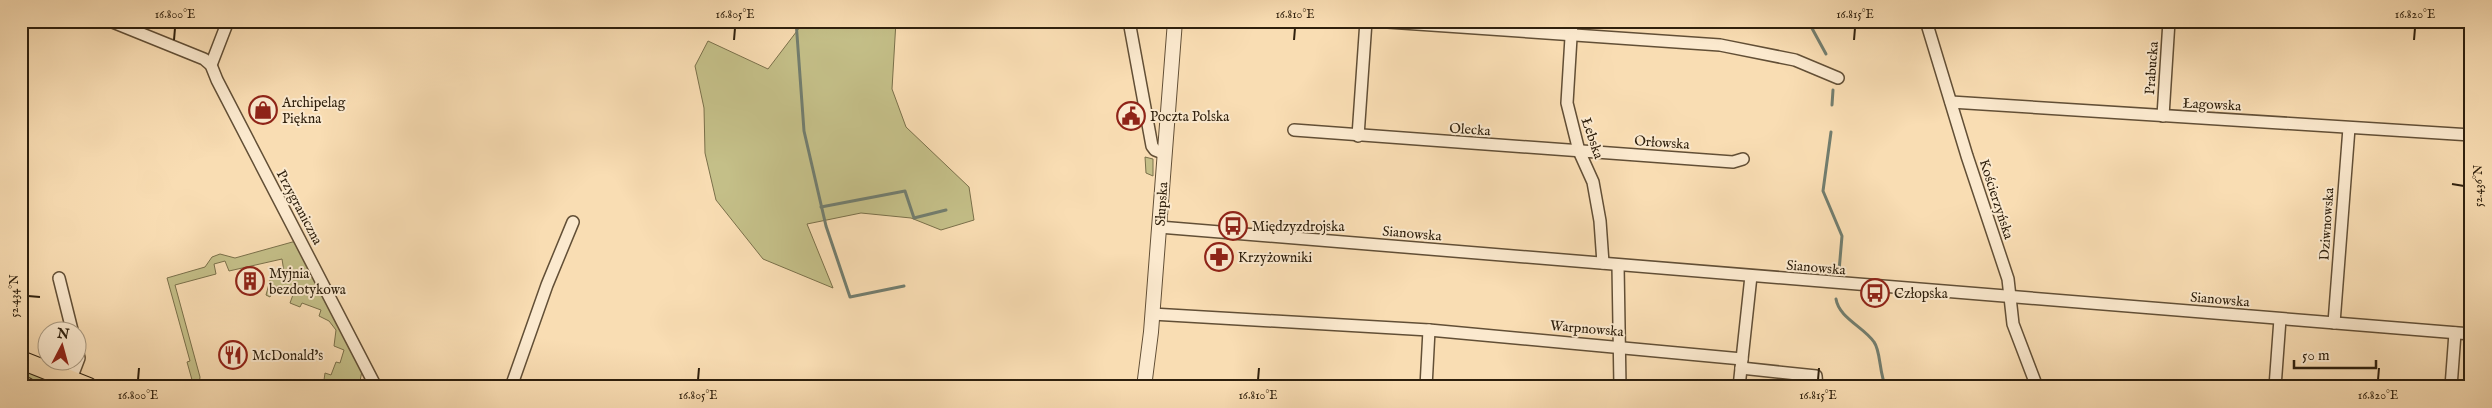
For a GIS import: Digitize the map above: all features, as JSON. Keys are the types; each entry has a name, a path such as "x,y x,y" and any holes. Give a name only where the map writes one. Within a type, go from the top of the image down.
{"main road":[{"path":"21,360 89,387"}],"street":[{"path":"110,21 141,27 195,54 211,65 228,21"},
{"path":"1129,21 1151,143 1155,150 1165,154"},
{"name":"Słupska","path":"1144,387 1152,314 1174,21"},
{"path":"1358,136 1366,21"},
{"path":"1373,21 1733,47 1795,60 1838,78"},
{"name":"Łebska","path":"1572,21 1567,103 1579,151 1593,182 1602,230 1603,264"},
{"name":"Kościerzyńska","path":"1926,21 2008,279 2013,324 2037,387"},
{"name":"Prabucka","path":"2163,116 2169,21"},
{"name":"Przygraniczna","path":"211,65 376,387"},
{"name":"Łagowska","path":"1951,102 2471,135"},
{"name":"Dziwnowska","path":"2334,323 2349,128"},
{"name":"Olecka","path":"1294,130 1579,151"},
{"name":"Orłowska","path":"1579,151 1733,162 1743,159"},
{"path":"511,387 547,285 573,222"},
{"name":"Sianowska","path":"1159,227 2011,298 2471,334"},
{"path":"1618,265 1620,387"},
{"path":"1739,387 1751,276"},
{"path":"59,278 70,320"},
{"name":"Warpnowska","path":"1152,314 1429,330 1619,346 1742,364 1817,381"},
{"path":"2275,387 2280,319"},
{"path":"1426,387 1429,330"},
{"path":"2451,387 2455,333"},
{"path":"71,380 75,370"}],"shaded area":[{"path":"799,21 896,21 892,89 906,127 969,187 974,220 941,230 911,218 861,213 807,224 833,288 763,259 716,200 705,153 704,108 695,66 708,41 768,69 800,27"},
{"path":"1145,157 1153,159 1153,176 1146,173"},
{"path":"296,241 362,371 360,381 353,387 337,387 324,380 325,373 331,375 336,362 340,363 344,350 334,346 336,330 329,321 319,316 321,310 302,303 300,307 290,303 294,292 289,290 286,295 281,293 282,289 275,286 270,297 266,295 272,273 284,272 282,259 229,271 225,261 214,264 216,274 175,285 200,377 199,387 194,387 187,362 190,361 167,278 205,267 212,257 220,254 235,258"},
{"path":"21,367 73,387 44,387 21,378"}],"waterway":[{"path":"796,21 804,131 826,226 850,297 904,286"},
{"path":"1808,21 1826,54"},
{"path":"1832,105 1833,90"},
{"path":"1831,132 1823,191 1842,236 1839,271"},
{"path":"821,207 905,191 914,218 946,210"},
{"path":"1836,299 1842,312 1874,342 1878,351 1882,376 1886,387"}],"place":[{"name":"Archipelag Piękna","path":"263,110"},
{"name":"Poczta Polska","path":"1131,116"},
{"name":"Międzyzdrojska","path":"1233,226"},
{"name":"Krzyżowniki","path":"1219,257"},
{"name":"Myjnia bezdotykowa","path":"250,281"},
{"name":"Człopska","path":"1875,293"},
{"name":"McDonald's","path":"233,355"}]}
